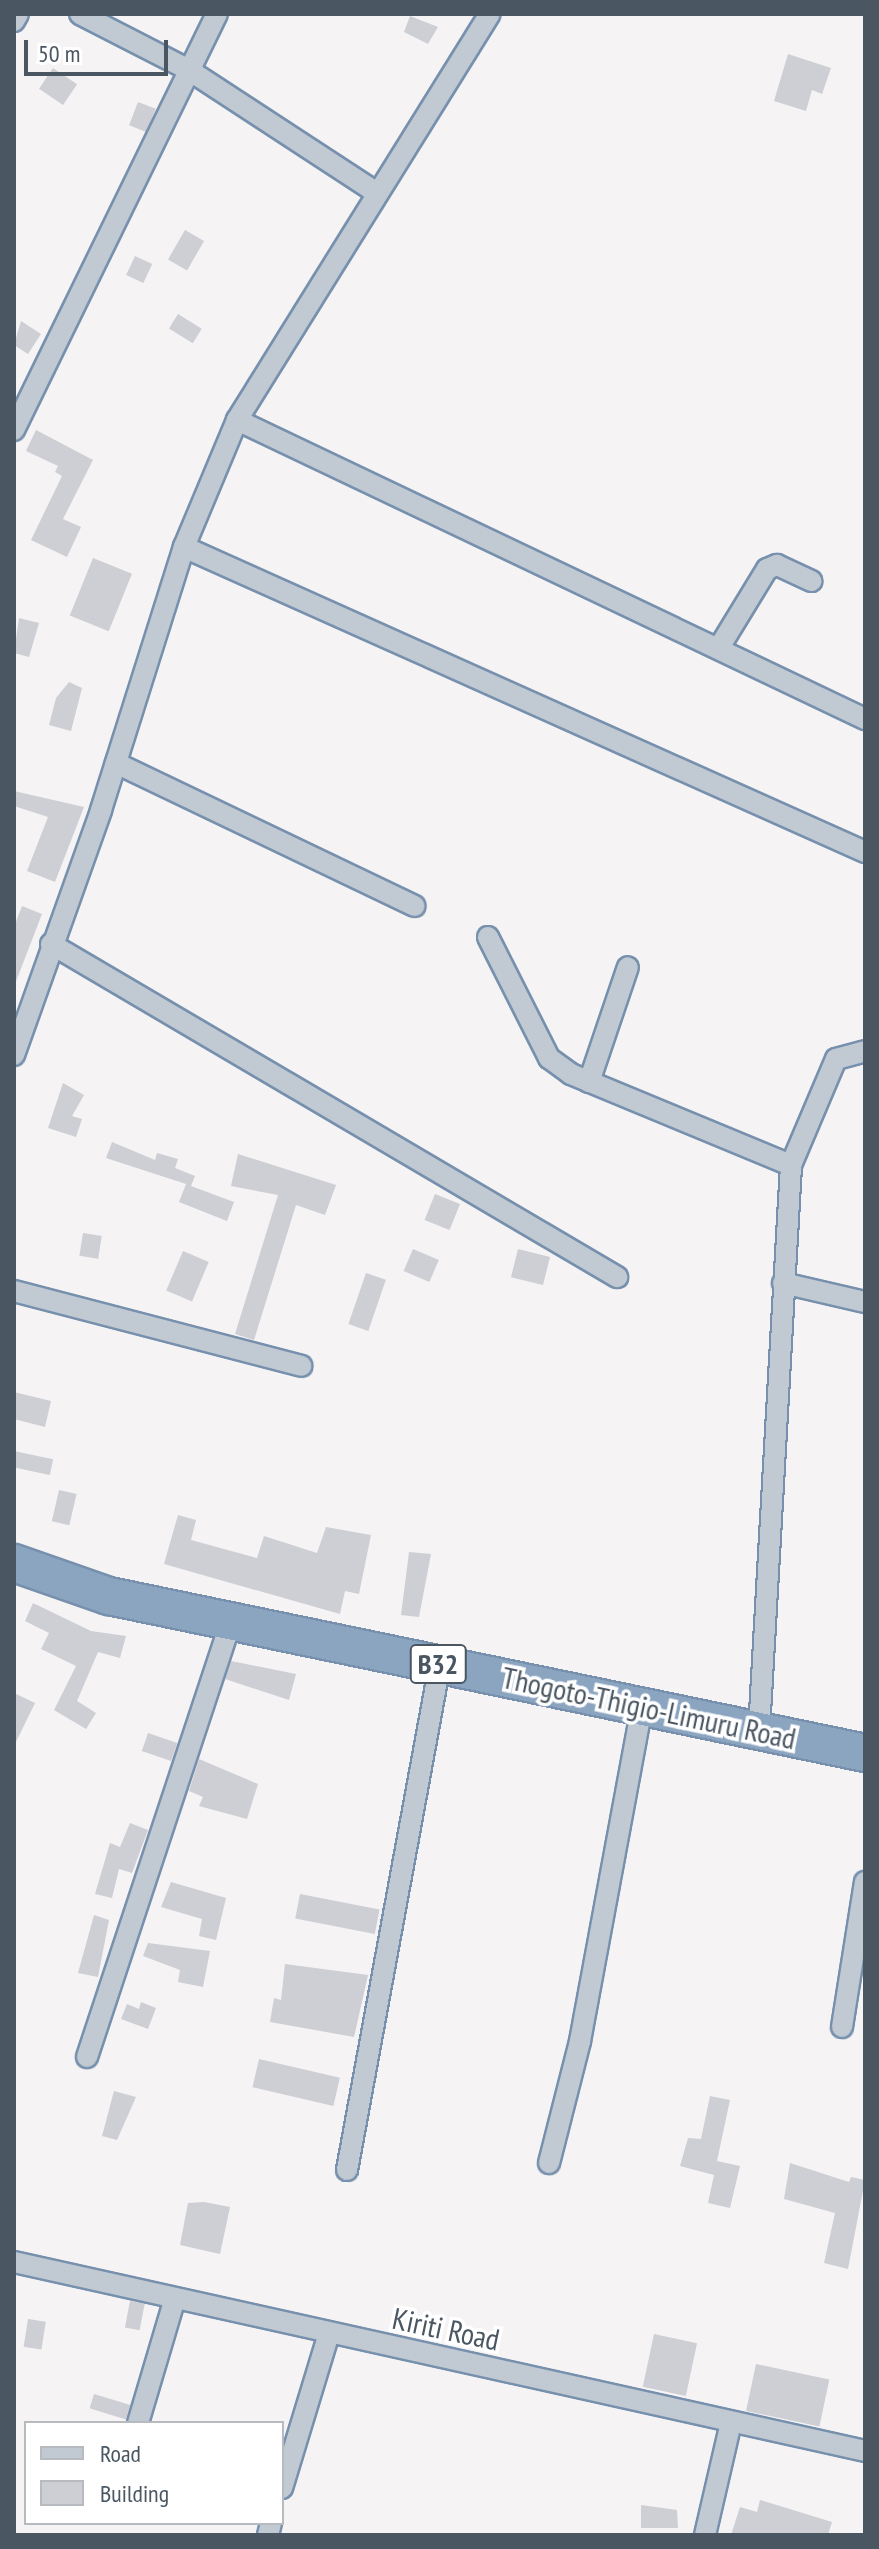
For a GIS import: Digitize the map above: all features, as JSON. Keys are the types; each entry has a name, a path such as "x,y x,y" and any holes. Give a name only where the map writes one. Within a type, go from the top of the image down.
{"highway":[{"name":"Thogoto-Thigio-Limuru Road","path":"14,1563 109,1596 232,1618 865,1753"}],"street":[{"path":"14,21 18,14"},
{"path":"80,14 189,70 377,193"},
{"path":"16,423 217,14"},
{"path":"14,1055 116,763 184,547 237,420 490,14"},
{"path":"237,420 720,646 865,719"},
{"path":"184,547 865,852"},
{"path":"720,646 771,566 811,581"},
{"path":"116,763 414,906"},
{"path":"488,937 533,1037 549,1058 589,1082 791,1165"},
{"path":"51,944 617,1277"},
{"path":"589,1082 628,967"},
{"path":"759,1731 791,1165 836,1059 863,1047"},
{"path":"783,1283 865,1302"},
{"path":"14,1291 301,1366"},
{"path":"87,2057 232,1618"},
{"path":"347,2170 440,1664"},
{"path":"549,2163 580,2041 642,1707"},
{"path":"842,2027 865,1882"},
{"name":"Kiriti Road","path":"14,2262 865,2451"},
{"path":"139,2421 175,2298"},
{"path":"284,2481 329,2333"},
{"path":"705,2535 731,2422"}],"building":[{"path":"410,16 438,27 428,44 404,32"},
{"path":"788,54 831,68 822,94 812,90 806,111 774,101"},
{"path":"53,68 77,84 63,105 39,89"},
{"path":"138,102 156,109 147,132 129,125"},
{"path":"185,230 204,241 187,270 168,259"},
{"path":"135,256 152,264 143,283 126,275"},
{"path":"178,314 202,329 193,343 169,328"},
{"path":"21,321 41,334 28,354 14,345"},
{"path":"36,430 93,460 63,519 81,527 67,557 31,540 62,476 55,472 58,466 26,451"},
{"path":"93,558 132,574 109,631 70,615"},
{"path":"19,618 39,623 29,657 14,653"},
{"path":"69,682 82,688 71,731 49,725 56,698"},
{"path":"14,791 84,807 55,882 27,871 48,817 14,806"},
{"path":"22,906 42,914 15,984 14,927"},
{"path":"63,1083 84,1095 72,1116 82,1119 76,1137 48,1128"},
{"path":"112,1142 155,1160 157,1153 178,1159 175,1168 195,1176 191,1186 234,1202 227,1221 179,1202 186,1184 106,1158"},
{"path":"238,1154 336,1185 325,1215 296,1205 254,1340 235,1334 278,1195 231,1186"},
{"path":"435,1194 460,1204 450,1230 425,1220"},
{"path":"83,1233 102,1236 98,1259 79,1256"},
{"path":"413,1249 439,1260 429,1282 404,1271"},
{"path":"518,1249 550,1257 543,1285 511,1277"},
{"path":"183,1251 209,1262 192,1302 166,1291"},
{"path":"366,1273 386,1280 368,1331 348,1324"},
{"path":"14,1392 51,1401 45,1427 14,1419"},
{"path":"14,1451 53,1459 50,1475 14,1467"},
{"path":"59,1490 77,1494 69,1525 52,1521"},
{"path":"178,1515 196,1520 191,1540 257,1558 264,1536 317,1553 326,1527 371,1535 359,1594 345,1591 340,1614 164,1564"},
{"path":"409,1552 431,1554 419,1617 401,1615"},
{"path":"33,1603 91,1631 126,1636 120,1658 98,1652 77,1701 96,1713 86,1729 54,1710 76,1666 41,1649 49,1633 25,1621"},
{"path":"231,1661 296,1674 289,1700 225,1679"},
{"path":"14,1693 35,1703 14,1746"},
{"path":"148,1733 177,1743 171,1761 142,1751"},
{"path":"199,1759 258,1784 247,1819 199,1806 203,1797 189,1791"},
{"path":"130,1823 148,1830 132,1873 119,1869 112,1898 95,1894 110,1843 120,1847"},
{"path":"171,1882 226,1898 216,1940 199,1936 202,1919 161,1907"},
{"path":"300,1894 380,1909 375,1934 295,1919"},
{"path":"94,1915 109,1920 98,1977 78,1973"},
{"path":"148,1943 210,1951 203,1987 178,1982 180,1970 143,1956"},
{"path":"285,1964 368,1975 354,2037 270,2022 274,1998 281,2000"},
{"path":"141,2002 156,2008 148,2029 121,2019 127,2004 139,2009"},
{"path":"259,2059 340,2078 333,2106 252,2087"},
{"path":"114,2091 136,2097 117,2140 102,2136"},
{"path":"710,2096 730,2100 717,2161 740,2166 730,2208 708,2203 714,2175 680,2166 688,2138 701,2139"},
{"path":"790,2163 849,2182 851,2177 865,2180 848,2269 824,2263 835,2213 784,2199"},
{"path":"204,2202 230,2207 220,2254 180,2245 188,2203"},
{"path":"130,2301 145,2304 140,2330 125,2328"},
{"path":"28,2319 46,2322 41,2349 24,2347"},
{"path":"654,2334 697,2343 686,2396 643,2387"},
{"path":"756,2364 829,2380 819,2427 746,2411"},
{"path":"94,2394 130,2405 126,2419 90,2408"},
{"path":"760,2500 832,2522 828,2535 731,2535 740,2507 757,2512"},
{"path":"641,2505 677,2510 678,2528 641,2528"}]}
